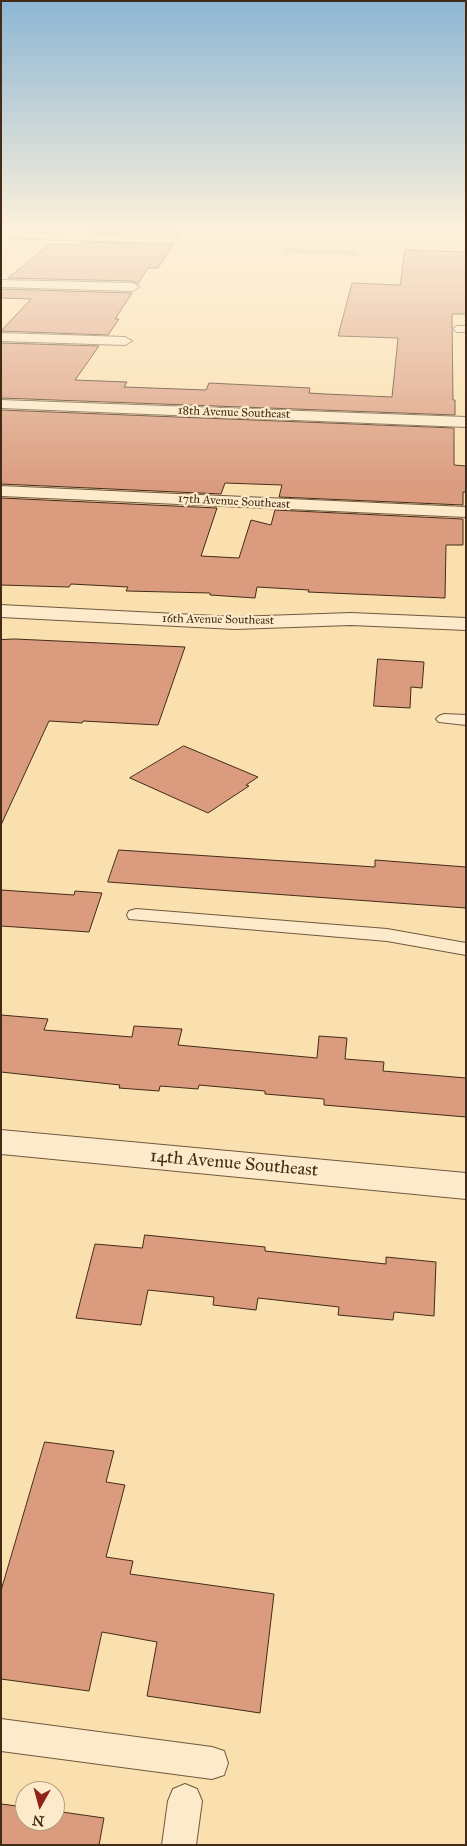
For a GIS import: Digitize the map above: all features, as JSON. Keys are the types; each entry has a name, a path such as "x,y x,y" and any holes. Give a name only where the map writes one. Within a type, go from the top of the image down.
{"street":[{"path":"1,337 124,341"},
{"name":"18th Avenue Southeast","path":"1,404 466,422"},
{"name":"17th Avenue Southeast","path":"1,491 466,512"},
{"name":"16th Avenue Southeast","path":"1,610 235,623 351,619 466,624"},
{"name":"14th Avenue Southeast","path":"3,1149 466,1186"}],"lane":[{"path":"444,719 466,720"},
{"path":"136,915 387,935 466,949"},
{"path":"1,1735 212,1764"},
{"path":"179,1845 184,1801"}],"building":[{"path":"14,317 116,317 115,319 119,319 108,335 1,331"},
{"path":"343,317 452,317 453,400 455,400 455,415 1,398 1,343 99,346 75,380 127,382 124,387 206,390 209,383 310,388 309,393 392,397 398,338 338,336"},
{"path":"1,410 454,428 454,465 466,466 466,492 463,492 463,505 279,497 282,485 225,483 221,494 1,484"},
{"path":"1,498 217,508 201,556 239,558 251,520 271,525 275,510 463,519 463,545 446,545 445,598 308,592 309,590 257,587 255,598 210,595 210,593 126,591 128,587 71,584 69,587 1,585"},
{"path":"15,639 185,647 158,725 49,721 1,825 1,640"},
{"path":"378,659 424,662 422,688 411,687 410,708 374,706"},
{"path":"184,746 258,777 246,785 249,786 208,813 130,778"},
{"path":"119,850 375,867 375,860 466,867 466,908 108,882"},
{"path":"1,890 74,895 75,891 102,893 89,932 1,926"},
{"path":"1,1015 48,1019 44,1030 132,1037 134,1026 182,1029 178,1045 317,1058 319,1036 347,1038 345,1059 384,1062 383,1071 466,1078 466,1117 324,1105 324,1099 265,1094 265,1091 199,1085 198,1089 160,1086 159,1091 119,1088 120,1085 1,1072"},
{"path":"145,1235 265,1247 265,1251 386,1264 386,1257 436,1262 434,1316 394,1312 393,1320 338,1315 339,1307 258,1298 256,1310 213,1305 214,1297 148,1290 141,1325 76,1318 95,1244 142,1248"},
{"path":"45,1442 114,1451 106,1482 125,1485 106,1557 133,1561 130,1574 274,1594 260,1713 147,1696 157,1642 102,1632 89,1691 1,1679 1,1591"},
{"path":"1,1804 15,1806 15,1831 65,1831 65,1812 104,1818 99,1845 1,1845"}]}
